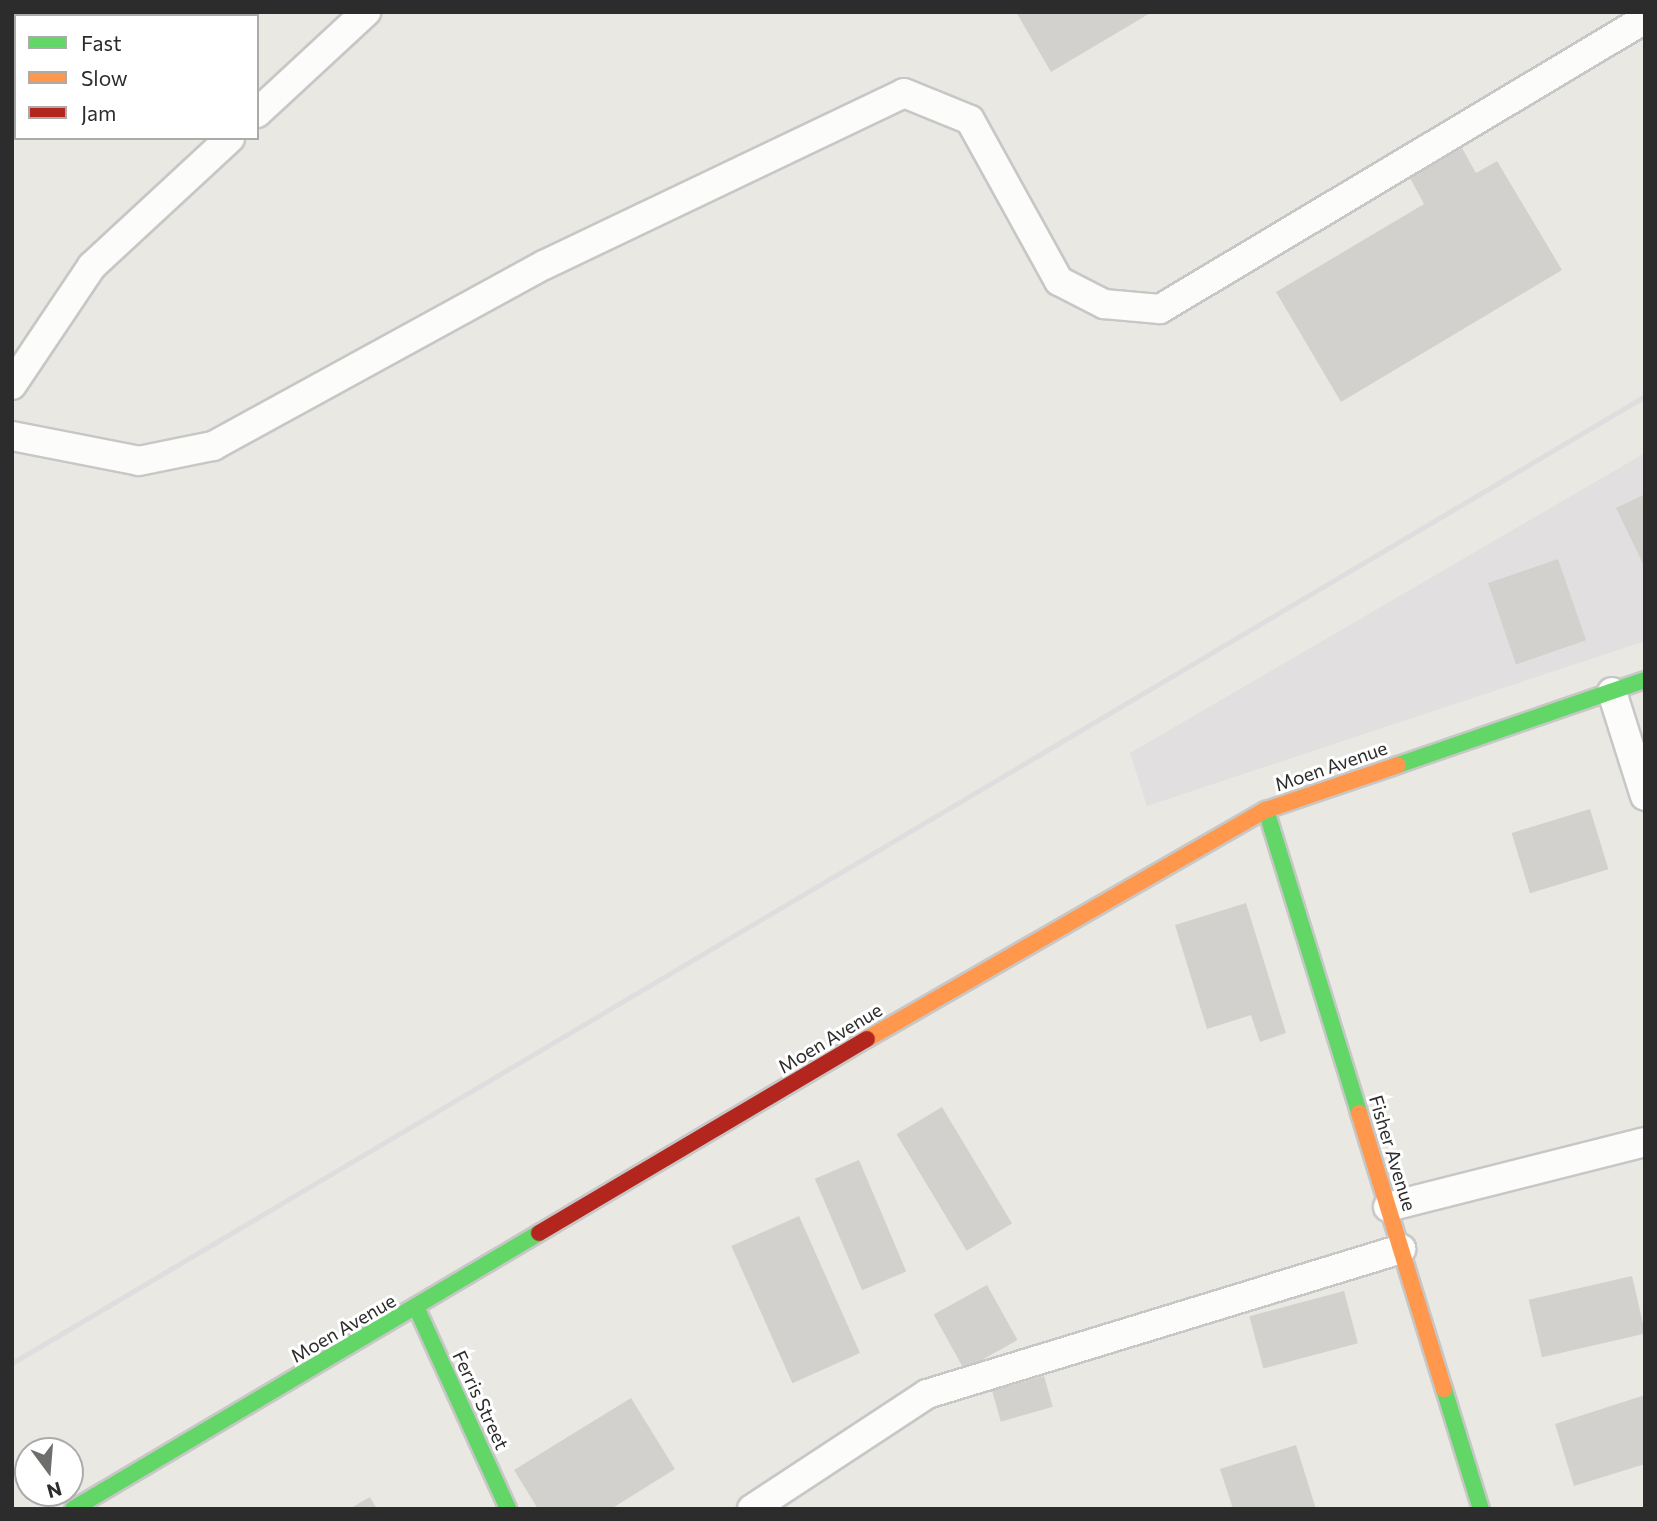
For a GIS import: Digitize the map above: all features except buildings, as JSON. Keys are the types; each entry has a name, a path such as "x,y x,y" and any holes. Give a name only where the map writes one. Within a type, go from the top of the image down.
{"street":[{"name":"Moen Avenue","path":"73,1509 417,1309 1152,871 1266,810 1645,680"},
{"name":"Fisher Avenue","path":"1266,810 1481,1509"},
{"name":"Ferris Street","path":"417,1309 508,1509"}],"lane":[{"path":"259,111 366,12"},
{"path":"12,436 139,461 213,446 544,265 904,93 970,120 1059,281 1104,304 1160,309 1645,19"},
{"path":"12,385 92,266 228,140"},
{"path":"1612,692 1645,796"},
{"path":"1388,1208 1645,1142"},
{"path":"752,1509 927,1394 1401,1249"}],"shaded area":[{"path":"1645,453 1645,641 1147,806 1130,753"}],"railway":[{"path":"12,1363 1645,396"}],"traffic: fast":[{"path":"1398,765 1645,680"},
{"path":"1266,810 1359,1113"},
{"path":"73,1509 539,1233"},
{"path":"417,1309 508,1509"},
{"path":"1444,1389 1481,1509"}],"traffic: slow":[{"path":"867,1039 1266,810 1398,765"},
{"path":"1359,1113 1444,1389"}],"traffic: jam":[{"path":"539,1233 867,1039"}]}
